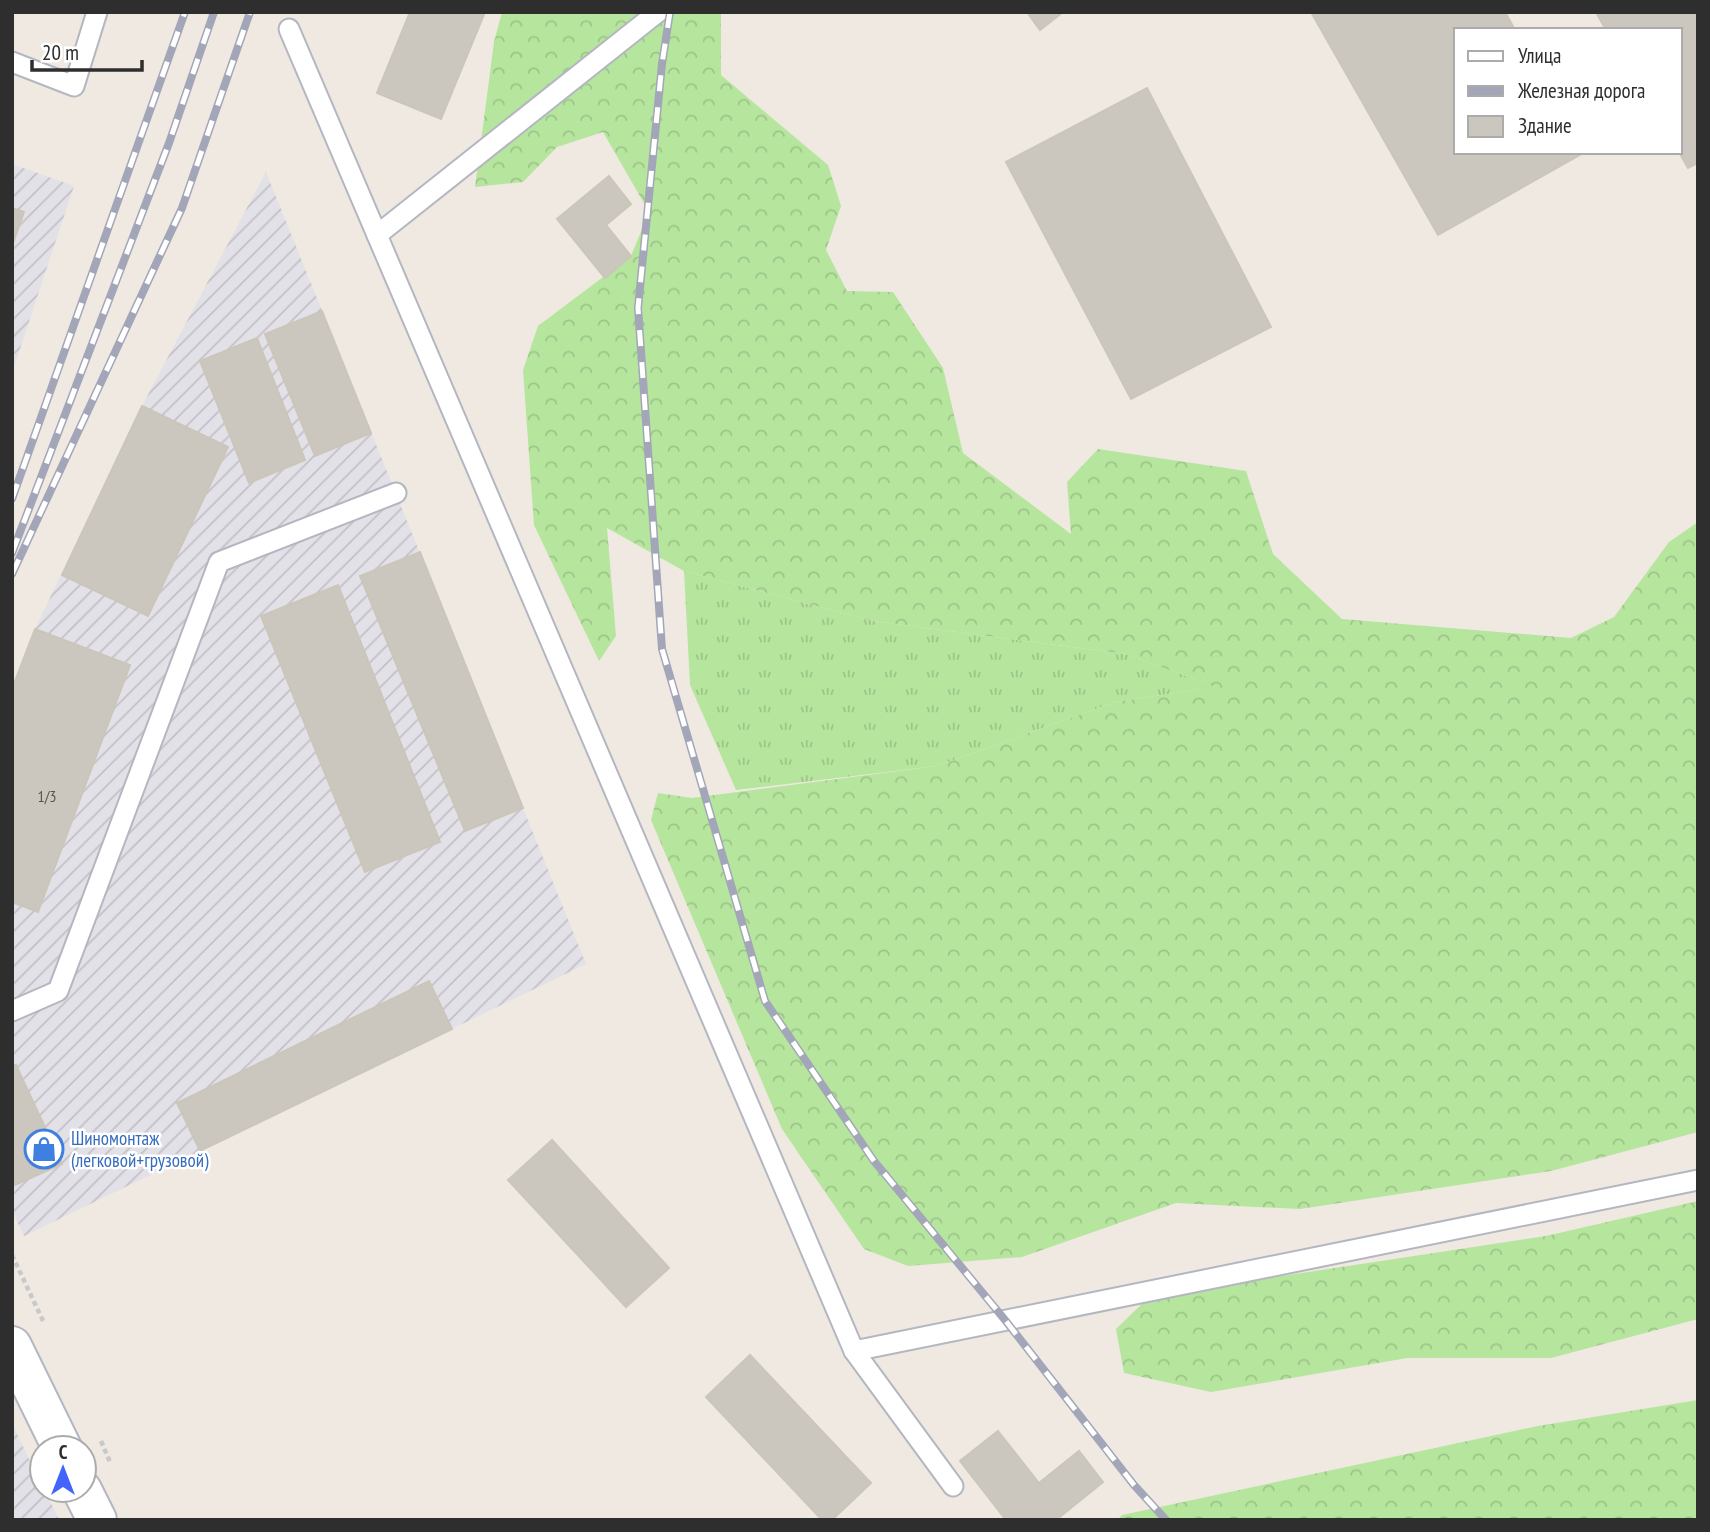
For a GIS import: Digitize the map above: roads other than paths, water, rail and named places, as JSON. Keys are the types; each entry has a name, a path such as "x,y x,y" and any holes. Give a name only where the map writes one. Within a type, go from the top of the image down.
{"street":[{"path":"12,1346 55,1434"},
{"path":"89,1504 97,1520"}],"lane":[{"path":"12,62 74,86 97,12"},
{"path":"377,235 658,12"},
{"path":"289,29 854,1351 953,1486"},
{"path":"12,1011 58,991 219,562 396,493"},
{"path":"854,1351 1698,1180"}],"railway":[{"path":"12,499 185,12"},
{"path":"12,553 169,143 214,12"},
{"path":"12,574 182,208 250,12"},
{"path":"670,12 662,64 638,308 662,649 765,1001 874,1161 1005,1320 1134,1485 1166,1520"}],"place":[{"name":"Шиномонтаж (легковой+грузовой)","path":"44,1149"}]}
